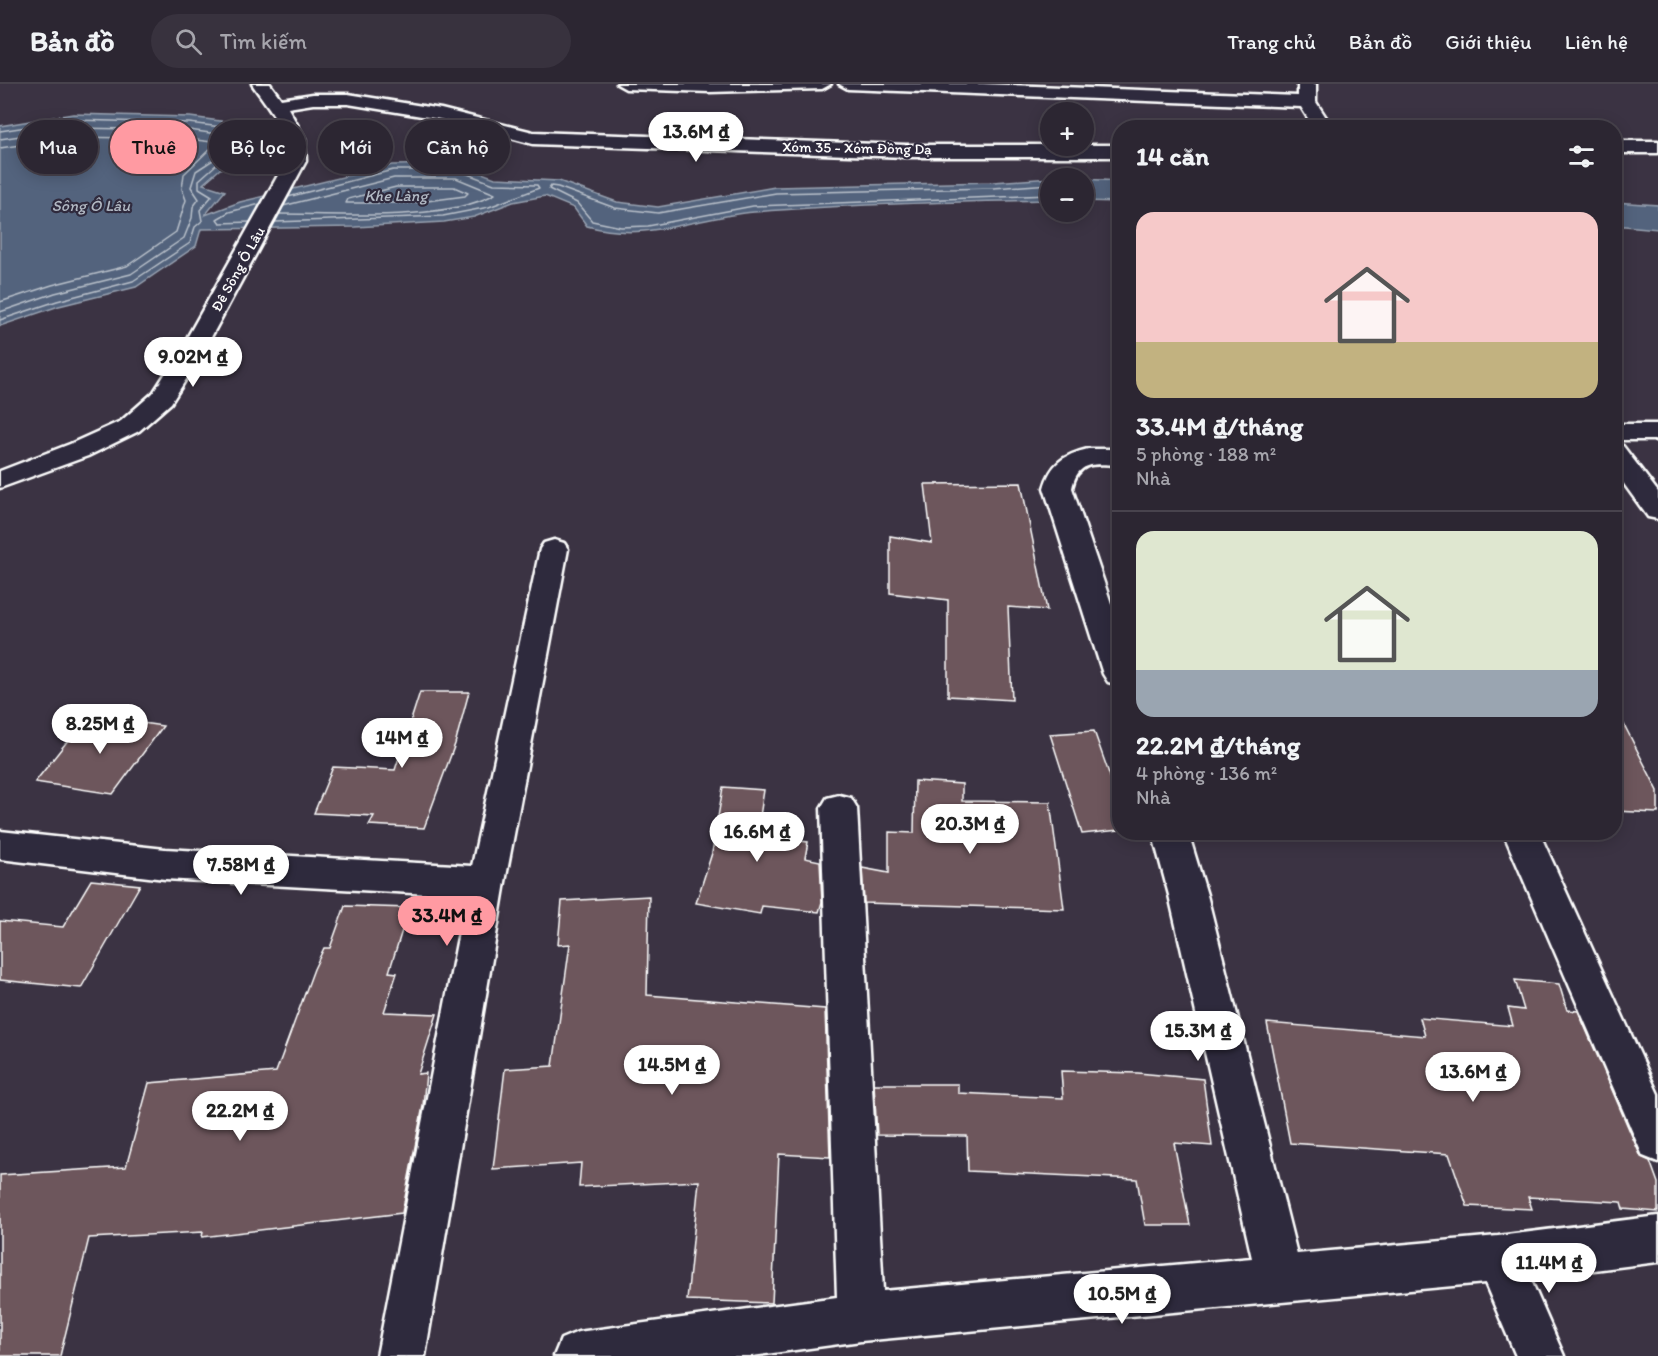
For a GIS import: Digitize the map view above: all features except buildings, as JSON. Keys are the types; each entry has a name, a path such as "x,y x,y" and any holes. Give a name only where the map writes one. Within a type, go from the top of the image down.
{"street":[{"name":"Đê Sông Ô Lâu","path":"0,480 79,450 130,426 162,398 243,261 296,161 299,146 294,131 261,84"},
{"path":"626,84 710,87 822,84"},
{"path":"849,84 1307,93 1320,120"},
{"name":"Xóm 35 - Xóm Đồng Dạ","path":"275,105 313,99 348,99 441,114 533,138 906,151 1112,151"},
{"path":"1622,147 1658,147"},
{"path":"1622,432 1658,432"},
{"path":"1112,457 1082,458 1068,465 1060,474 1058,488 1112,653"},
{"path":"1622,463 1658,512"},
{"path":"401,1356 487,882 554,549"},
{"path":"839,808 861,1317"},
{"path":"1172,840 1188,895 1280,1278"},
{"path":"1525,840 1658,1142"},
{"path":"0,845 165,864 487,882"},
{"path":"578,1356 861,1317 1498,1259 1658,1239"},
{"path":"1498,1259 1540,1356"}],"water":[{"path":"73,114 190,117 213,120 209,120 209,174 214,174 203,184 225,191 205,215 240,202 355,174 393,174 393,165 405,165 405,174 484,174 495,178 559,181 617,202 658,207 775,187 993,182 1040,179 1040,200 791,209 732,215 631,232 587,226 574,208 545,196 513,202 474,217 444,222 355,227 201,229 196,246 136,287 59,306 0,326 0,126 18,123 18,174 98,174 98,120 36,120"},
{"path":"1094,180 1112,181 1112,202 1094,201"},
{"path":"1622,203 1658,205 1658,229 1622,226"}],"water label":[{"name":"Khe Làng","path":"396,195"},
{"name":"Sông Ô Lâu","path":"91,205"}]}
